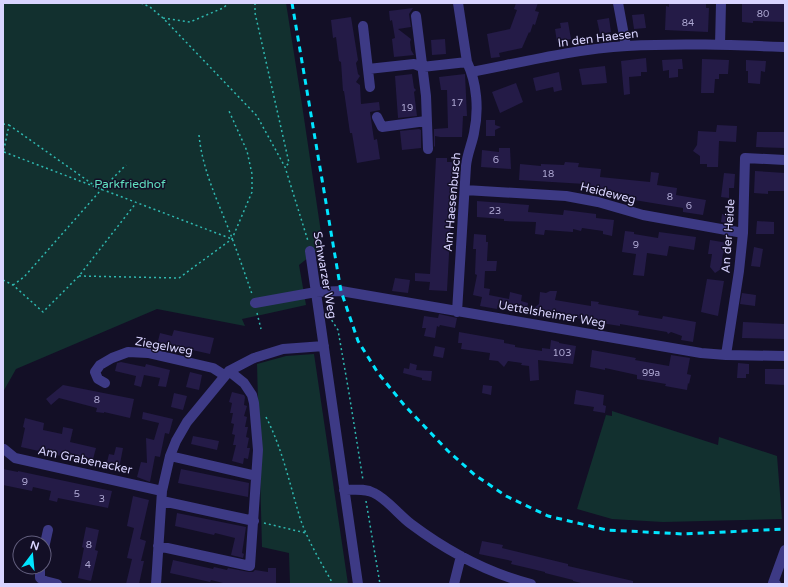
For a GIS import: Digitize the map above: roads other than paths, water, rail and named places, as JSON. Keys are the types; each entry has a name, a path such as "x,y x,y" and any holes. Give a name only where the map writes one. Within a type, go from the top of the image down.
{"street":[{"path":"458,3 467,62 472,72"},
{"path":"618,3 626,46"},
{"path":"720,45 721,3"},
{"path":"416,16 426,96 428,150"},
{"path":"364,26 370,87"},
{"name":"In den Haesen","path":"472,72 576,52 626,46 720,45 785,47"},
{"path":"368,69 414,64 422,67 467,62"},
{"name":"Am Haesenbusch","path":"457,312 466,164 474,134 476,118 476,102 472,72"},
{"path":"377,117 382,128 426,120"},
{"name":"An der Heide","path":"726,355 740,271 743,233 745,158 785,160"},
{"name":"Heideweg","path":"465,190 566,196 598,202 643,216 743,233"},
{"name":"Schwarzer Weg","path":"310,251 358,584"},
{"name":"Uettelsheimer Weg","path":"255,303 316,292 341,291 701,353 785,356"},
{"path":"156,584 162,491 170,456 176,441 187,422 227,373 254,358 283,349 324,346"},
{"name":"Ziegelweg","path":"105,383 98,379 95,372 100,365 112,358 128,352 148,353 213,368 227,373"},
{"path":"158,546 250,566 258,450 252,395 244,383 227,373"},
{"name":"Am Grabenacker","path":"4,449 15,458 162,491"},
{"path":"170,456 256,476"},
{"path":"344,490 364,490 374,492 402,518 429,538 461,556 491,570 530,584"},
{"path":"162,501 254,521"},
{"path":"47,535 48,530"},
{"path":"776,584 773,583 785,550"},
{"path":"454,584 461,556"},
{"path":"40,575 40,578 45,581 57,584"}],"railway":[{"path":"292,3 341,291 358,341 378,373 405,406 448,451 475,475 506,496 548,516 607,530 683,534 785,529"}],"park label":[{"name":"Parkfriedhof","path":"130,184"}]}
